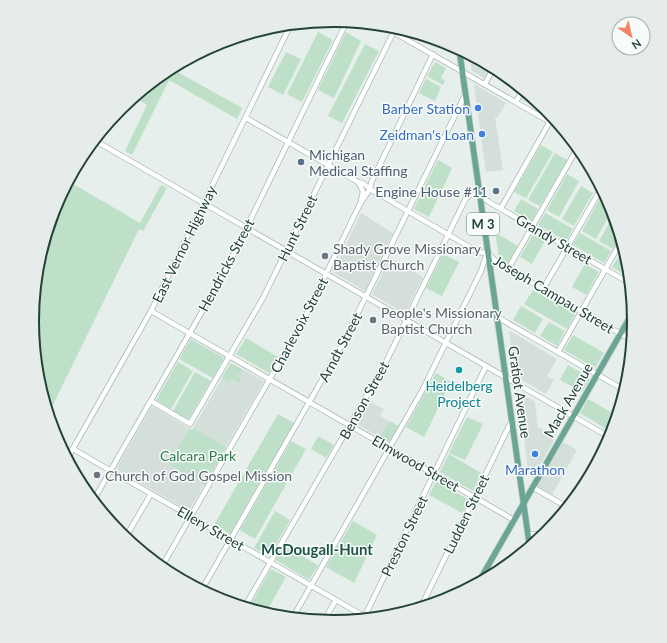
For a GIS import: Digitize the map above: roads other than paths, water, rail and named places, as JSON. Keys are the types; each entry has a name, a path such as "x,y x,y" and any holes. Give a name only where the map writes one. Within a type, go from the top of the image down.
{"main road":[{"name":"Gratiot Avenue","path":"460,55 478,194 529,542"},
{"name":"Mack Avenue","path":"482,576 628,320"}],"street":[{"name":"Hendricks Street","path":"96,496 226,270 344,28"},
{"name":"East Vernor Highway","path":"70,454 151,311 288,31"},
{"name":"Hunt Street","path":"151,401 190,424 263,298 392,33"},
{"path":"405,36 550,122 501,208"},
{"name":"Charlevoix Street","path":"164,562 306,316 360,204 370,189 374,176 433,54"},
{"path":"485,84 491,73"},
{"path":"516,102 521,94"},
{"name":"Arndt Street","path":"204,586 343,343 465,95"},
{"name":"Joseph Campau Street","path":"246,118 364,184 370,189 478,252 487,253 498,263 627,337"},
{"path":"99,143 606,435"},
{"path":"508,269 575,153"},
{"path":"358,182 363,191 360,204"},
{"path":"543,289 599,193"},
{"name":"Grandy Street","path":"478,194 625,280"},
{"name":"Benson Street","path":"247,603 385,364 466,198 470,195 478,194"},
{"path":"558,352 618,247"},
{"path":"295,613 423,389 481,271 487,253"},
{"name":"Elmwood Street","path":"151,311 514,520"},
{"path":"497,318 620,388"},
{"name":"Preston Street","path":"369,613 486,366"},
{"name":"Ludden Street","path":"424,601 512,420"},
{"name":"Ellery Street","path":"73,449 359,614"},
{"path":"532,487 564,505"},
{"path":"128,533 151,494"},
{"path":"528,534 537,534"},
{"path":"327,616 336,600"}],"place":[{"name":"Barber Station","path":"478,108"},
{"name":"Zeidman's Loan","path":"482,134"},
{"name":"Michigan Medical Staffing","path":"301,162"},
{"name":"Engine House #11","path":"496,191"},
{"name":"Shady Grove Missionary Baptist Church","path":"325,256"},
{"name":"People's Missionary Baptist Church","path":"373,320"},
{"name":"Heidelberg Project","path":"459,370"},
{"name":"Marathon","path":"535,454"},
{"name":"Church of God Gospel Mission","path":"97,475"}],"district":[{"name":"McDougall-Hunt","path":"317,549"}],"park label":[{"name":"Calcara Park","path":"198,455"}]}
